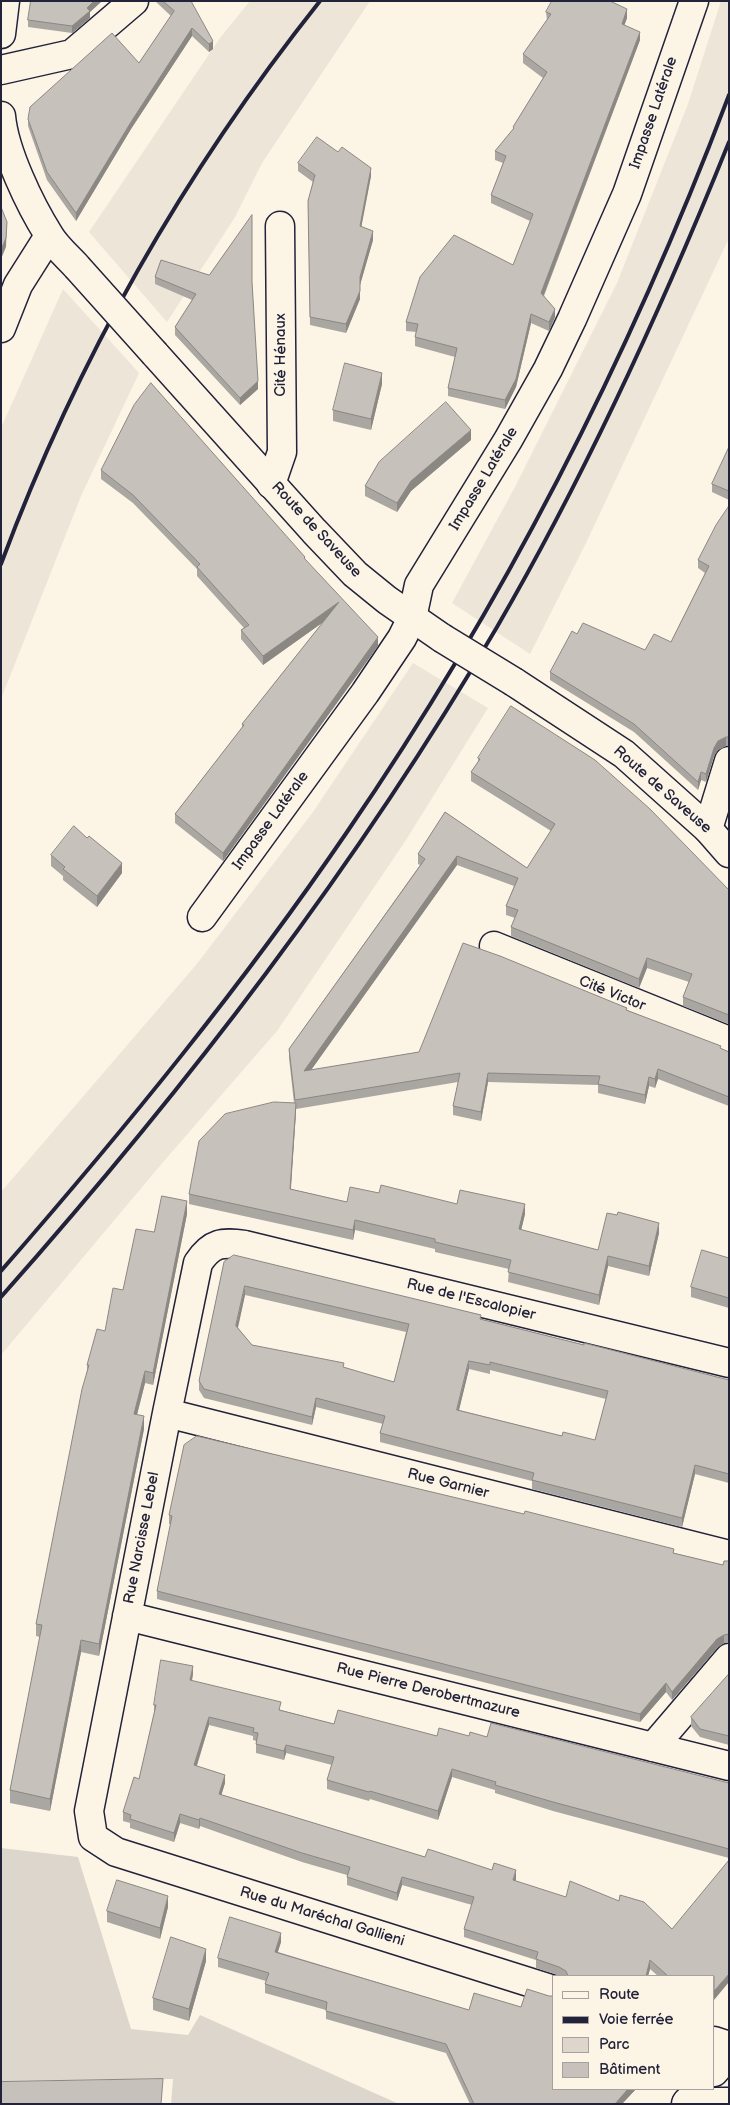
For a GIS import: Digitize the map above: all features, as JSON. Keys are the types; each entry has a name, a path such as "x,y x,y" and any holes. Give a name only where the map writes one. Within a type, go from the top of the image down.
{"street":[{"path":"1,34 5,1"},
{"path":"1,70 72,54 134,1"},
{"name":"Impasse Latérale","path":"202,917 365,693 402,638 412,618 419,585 508,440 548,369 572,319 626,194 694,1"},
{"name":"Route de Saveuse","path":"1,116 2,127 19,177 49,236 355,574 412,618 624,754 708,829 729,853"},
{"name":"Cité Hénaux","path":"272,484 282,452 280,226"},
{"path":"1,328 18,285 49,236"},
{"path":"708,829 729,761"},
{"name":"Cité Victor","path":"494,946 729,1041"},
{"name":"Rue de l'Escalopier","path":"214,1246 225,1242 246,1245 729,1363"},
{"name":"Rue Narcisse Lebel","path":"93,1837 89,1811 167,1413 198,1263 206,1252 214,1246"},
{"name":"Rue Garnier","path":"167,1413 729,1555"},
{"name":"Rue Pierre Derobertmazure","path":"127,1616 729,1766"},
{"path":"653,1747 729,1658"},
{"name":"Rue du Maréchal Gallieni","path":"93,1837 116,1852 552,1989"},
{"path":"715,2041 729,2046"},
{"path":"715,2071 729,2054"},
{"path":"691,2098 729,2102"}],"shaded area":[{"path":"250,1 370,1 262,163 235,217 167,322 89,232 220,38"},
{"path":"721,1 729,1 729,238 586,543 530,654 452,603 515,487 617,283 688,104"},
{"path":"63,289 139,373 81,496 1,699 1,428"},
{"path":"413,663 488,708 406,840 277,1031 164,1161 1,1355 1,1192 196,965 313,812"}],"green space":[{"path":"1,1848 78,1857 131,2029 188,2035 200,2015 399,2104 171,2104 173,2079 1,2082"}],"building":[{"path":"31,1 94,1 87,8 90,11 72,26 28,20"},
{"path":"163,1 191,1 213,41 209,44 192,28 131,122 76,213 47,172 28,119 30,107 112,33 139,63 174,11"},
{"path":"552,1 610,1 627,9 622,24 640,32 541,293 555,309 549,322 531,314 516,379 505,400 448,388 457,348 415,337 418,324 406,322 420,277 454,235 513,265 533,214 491,195 506,156 495,151 514,128 547,72 523,54 551,14 546,12"},
{"path":"317,137 338,152 342,147 371,168 360,226 373,231 360,277 360,291 346,324 310,317 308,201 315,175 298,163"},
{"path":"1,207 7,222 6,238 1,250"},
{"path":"252,215 252,282 258,381 240,398 175,327 196,294 155,277 161,260 209,275"},
{"path":"345,363 382,373 371,419 333,410"},
{"path":"151,383 304,558 378,637 223,853 175,814 244,725 242,724 339,602 263,656 241,630 249,625 197,567 200,564 133,495 101,470 134,405"},
{"path":"446,402 471,430 411,481 397,503 365,486 379,462"},
{"path":"729,447 729,491 712,484"},
{"path":"729,506 729,737 718,741 706,774 701,772 698,782 634,724 550,672 572,631 577,634 583,623 645,650 654,634 671,642 709,566 698,560 716,525"},
{"path":"511,706 595,760 650,809 729,890 729,1015 683,997 692,974 647,958 639,979 511,927 518,910 506,906 518,878 457,856 304,1071 419,1052 463,943 500,956 627,1008 626,1010 721,1046 720,1048 729,1052 729,1097 658,1069 655,1079 649,1077 645,1095 598,1084 600,1076 488,1073 481,1112 453,1106 460,1073 295,1100 289,1049 425,859 418,854 445,812 527,868 555,824 471,772"},
{"path":"74,826 87,838 89,836 122,863 97,896 63,869 65,867 51,855"},
{"path":"274,1102 296,1103 290,1189 347,1202 350,1187 379,1193 381,1185 457,1204 460,1190 525,1204 519,1229 598,1250 607,1213 617,1215 618,1212 659,1223 649,1266 608,1256 599,1295 508,1272 511,1260 435,1242 435,1239 355,1220 353,1230 189,1194 199,1141 225,1114"},
{"path":"162,1196 187,1201 153,1373 145,1371 134,1414 144,1416 99,1644 81,1640 50,1799 10,1790 42,1625 36,1624 82,1389 97,1329 105,1331 113,1288 123,1290 136,1229 154,1232"},
{"path":"702,1250 729,1258 729,1298 691,1287"},
{"path":"234,1255 481,1315 480,1319 729,1380 729,1474 695,1465 682,1518 532,1480 534,1473 380,1433 385,1416 316,1398 312,1417 204,1389 199,1381 224,1262","holes":["245,1286 409,1324 394,1382 343,1367 344,1363 252,1345 236,1326","469,1361 490,1365 490,1362 608,1391 595,1440 563,1432 562,1436 457,1410"]},
{"path":"197,1436 524,1514 525,1511 674,1549 673,1553 723,1565 724,1561 729,1561 729,1634 717,1639 672,1692 666,1683 640,1714 157,1591 172,1516 169,1515 184,1445"},
{"path":"161,1660 193,1666 190,1680 281,1702 279,1710 334,1724 338,1710 437,1736 439,1728 469,1736 470,1732 487,1737 491,1723 729,1783 729,1849 553,1802 495,1785 496,1782 452,1769 438,1811 327,1780 334,1757 286,1745 284,1751 256,1744 258,1733 253,1732 254,1728 209,1717 194,1765 225,1775 219,1794 425,1857 428,1849 492,1870 494,1863 516,1870 513,1880 566,1897 570,1881 619,1901 620,1895 644,1902 672,1929 729,1860 729,1974 715,1990 715,1975 667,1975 650,1960 646,1975 568,1975 566,1971 559,1967 536,1959 538,1952 464,1929 474,1897 402,1877 397,1893 347,1877 350,1867 302,1853 200,1818 199,1820 180,1814 174,1833 130,1819 131,1815 123,1812 134,1777 139,1779 156,1705 154,1705"},
{"path":"729,1674 729,1736 700,1729 691,1717"},
{"path":"117,1880 168,1896 160,1928 107,1911"},
{"path":"230,1917 281,1933 275,1952 469,2010 474,1993 521,2007 527,1989 552,1996 552,2090 627,2090 615,2104 474,2104 446,2044 326,2011 327,2002 265,1984 269,1973 218,1958"},
{"path":"171,1937 206,1949 189,2009 153,1998"},
{"path":"163,2079 161,2104 1,2104 1,2082"}],"railway":[{"path":"1,564 31,488 64,414 99,341 138,270 179,200 223,132 270,66 320,1"},
{"path":"1,1271 137,1111 266,946 347,832 459,657 560,475 606,382 691,192 729,95"},
{"path":"1,1297 137,1138 266,974 327,890 443,716 530,568 622,389 677,266 729,142"}]}
